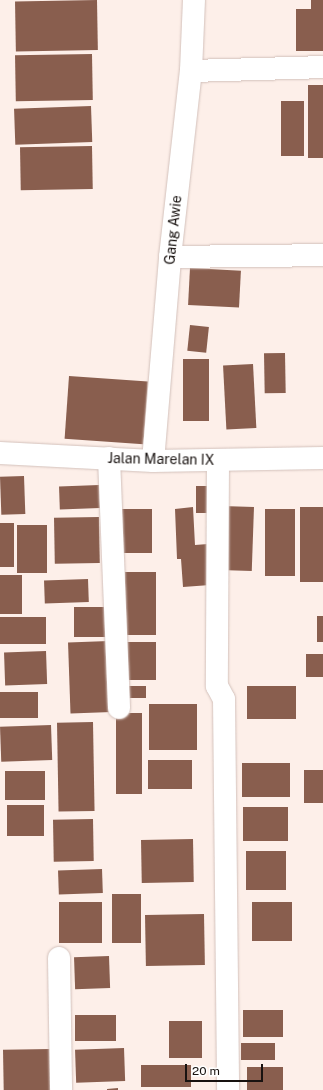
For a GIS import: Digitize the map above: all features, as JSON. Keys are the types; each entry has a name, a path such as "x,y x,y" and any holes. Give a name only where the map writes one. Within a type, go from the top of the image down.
{"street":[{"name":"Gang Awie","path":"153,461 170,257 191,72 194,0"},
{"path":"191,72 323,67"},
{"path":"170,257 323,255"},
{"name":"Jalan Marelan IX","path":"0,453 153,461 323,458"},
{"path":"108,458 119,708"},
{"path":"218,460 217,686 224,699 228,1090"},
{"path":"60,958 61,1090"}],"building":[{"path":"97,0 98,50 16,51 15,1"},
{"path":"311,0 323,0 323,51 296,51 296,9 311,9"},
{"path":"92,54 93,100 16,101 15,55"},
{"path":"308,85 323,85 323,158 308,158"},
{"path":"281,101 304,101 304,156 281,156"},
{"path":"91,106 92,142 15,145 14,109"},
{"path":"92,146 93,189 21,190 20,147"},
{"path":"190,268 241,271 239,308 188,305"},
{"path":"190,325 209,327 206,353 187,351"},
{"path":"264,353 285,353 286,393 265,393"},
{"path":"183,359 209,359 209,421 183,421"},
{"path":"253,364 256,428 226,429 223,366"},
{"path":"69,376 148,382 143,444 65,439"},
{"path":"24,476 25,514 1,515 0,477"},
{"path":"99,485 100,508 60,509 59,486"},
{"path":"196,486 217,486 217,513 196,513"},
{"path":"222,506 254,507 252,571 220,570"},
{"path":"193,507 195,545 208,544 210,585 183,587 181,559 177,559 175,509"},
{"path":"300,507 323,507 323,582 300,582"},
{"path":"120,509 152,509 152,553 120,553"},
{"path":"265,509 295,509 295,576 265,576"},
{"path":"99,517 100,563 55,564 54,518"},
{"path":"0,523 14,523 14,567 0,567"},
{"path":"17,525 47,525 47,573 17,573"},
{"path":"125,572 156,572 156,635 125,635"},
{"path":"0,575 22,575 22,614 0,614"},
{"path":"88,579 89,602 45,604 44,581"},
{"path":"74,607 108,607 108,637 74,637"},
{"path":"317,616 323,616 323,642 317,642"},
{"path":"0,617 46,617 46,644 0,644"},
{"path":"109,641 111,712 71,713 68,642"},
{"path":"122,642 156,642 156,680 122,680"},
{"path":"46,651 47,684 5,685 4,652"},
{"path":"306,654 323,654 323,677 306,677"},
{"path":"124,686 146,686 146,698 124,698"},
{"path":"247,686 296,686 296,719 247,719"},
{"path":"0,692 38,692 38,718 0,718"},
{"path":"149,704 197,704 197,750 149,750"},
{"path":"116,713 142,713 142,794 116,794"},
{"path":"93,722 95,811 59,812 57,723"},
{"path":"51,725 52,760 1,762 0,727"},
{"path":"148,760 192,760 192,789 148,789"},
{"path":"242,763 290,763 290,797 242,797"},
{"path":"304,770 323,770 323,803 304,803"},
{"path":"5,771 45,771 45,800 5,800"},
{"path":"7,805 44,805 44,836 7,836"},
{"path":"243,807 288,807 288,841 243,841"},
{"path":"93,819 94,861 54,862 53,820"},
{"path":"193,839 194,882 142,883 141,840"},
{"path":"246,851 286,851 286,890 246,890"},
{"path":"102,869 103,893 59,895 58,871"},
{"path":"112,894 141,894 141,943 112,943"},
{"path":"59,902 102,902 102,943 59,943"},
{"path":"252,902 292,902 292,941 252,941"},
{"path":"204,914 205,965 146,966 145,915"},
{"path":"109,956 110,988 75,989 74,957"},
{"path":"243,1010 283,1010 283,1037 243,1037"},
{"path":"75,1015 116,1015 116,1041 75,1041"},
{"path":"169,1021 202,1021 202,1058 169,1058"},
{"path":"241,1043 275,1043 275,1060 241,1060"},
{"path":"124,1048 125,1081 76,1083 75,1050"},
{"path":"51,1049 52,1090 4,1090 3,1050"},
{"path":"141,1065 191,1065 191,1087 141,1087"},
{"path":"247,1067 283,1067 283,1090 247,1090"},
{"path":"118,1088 118,1090 107,1090 107,1089"}]}
